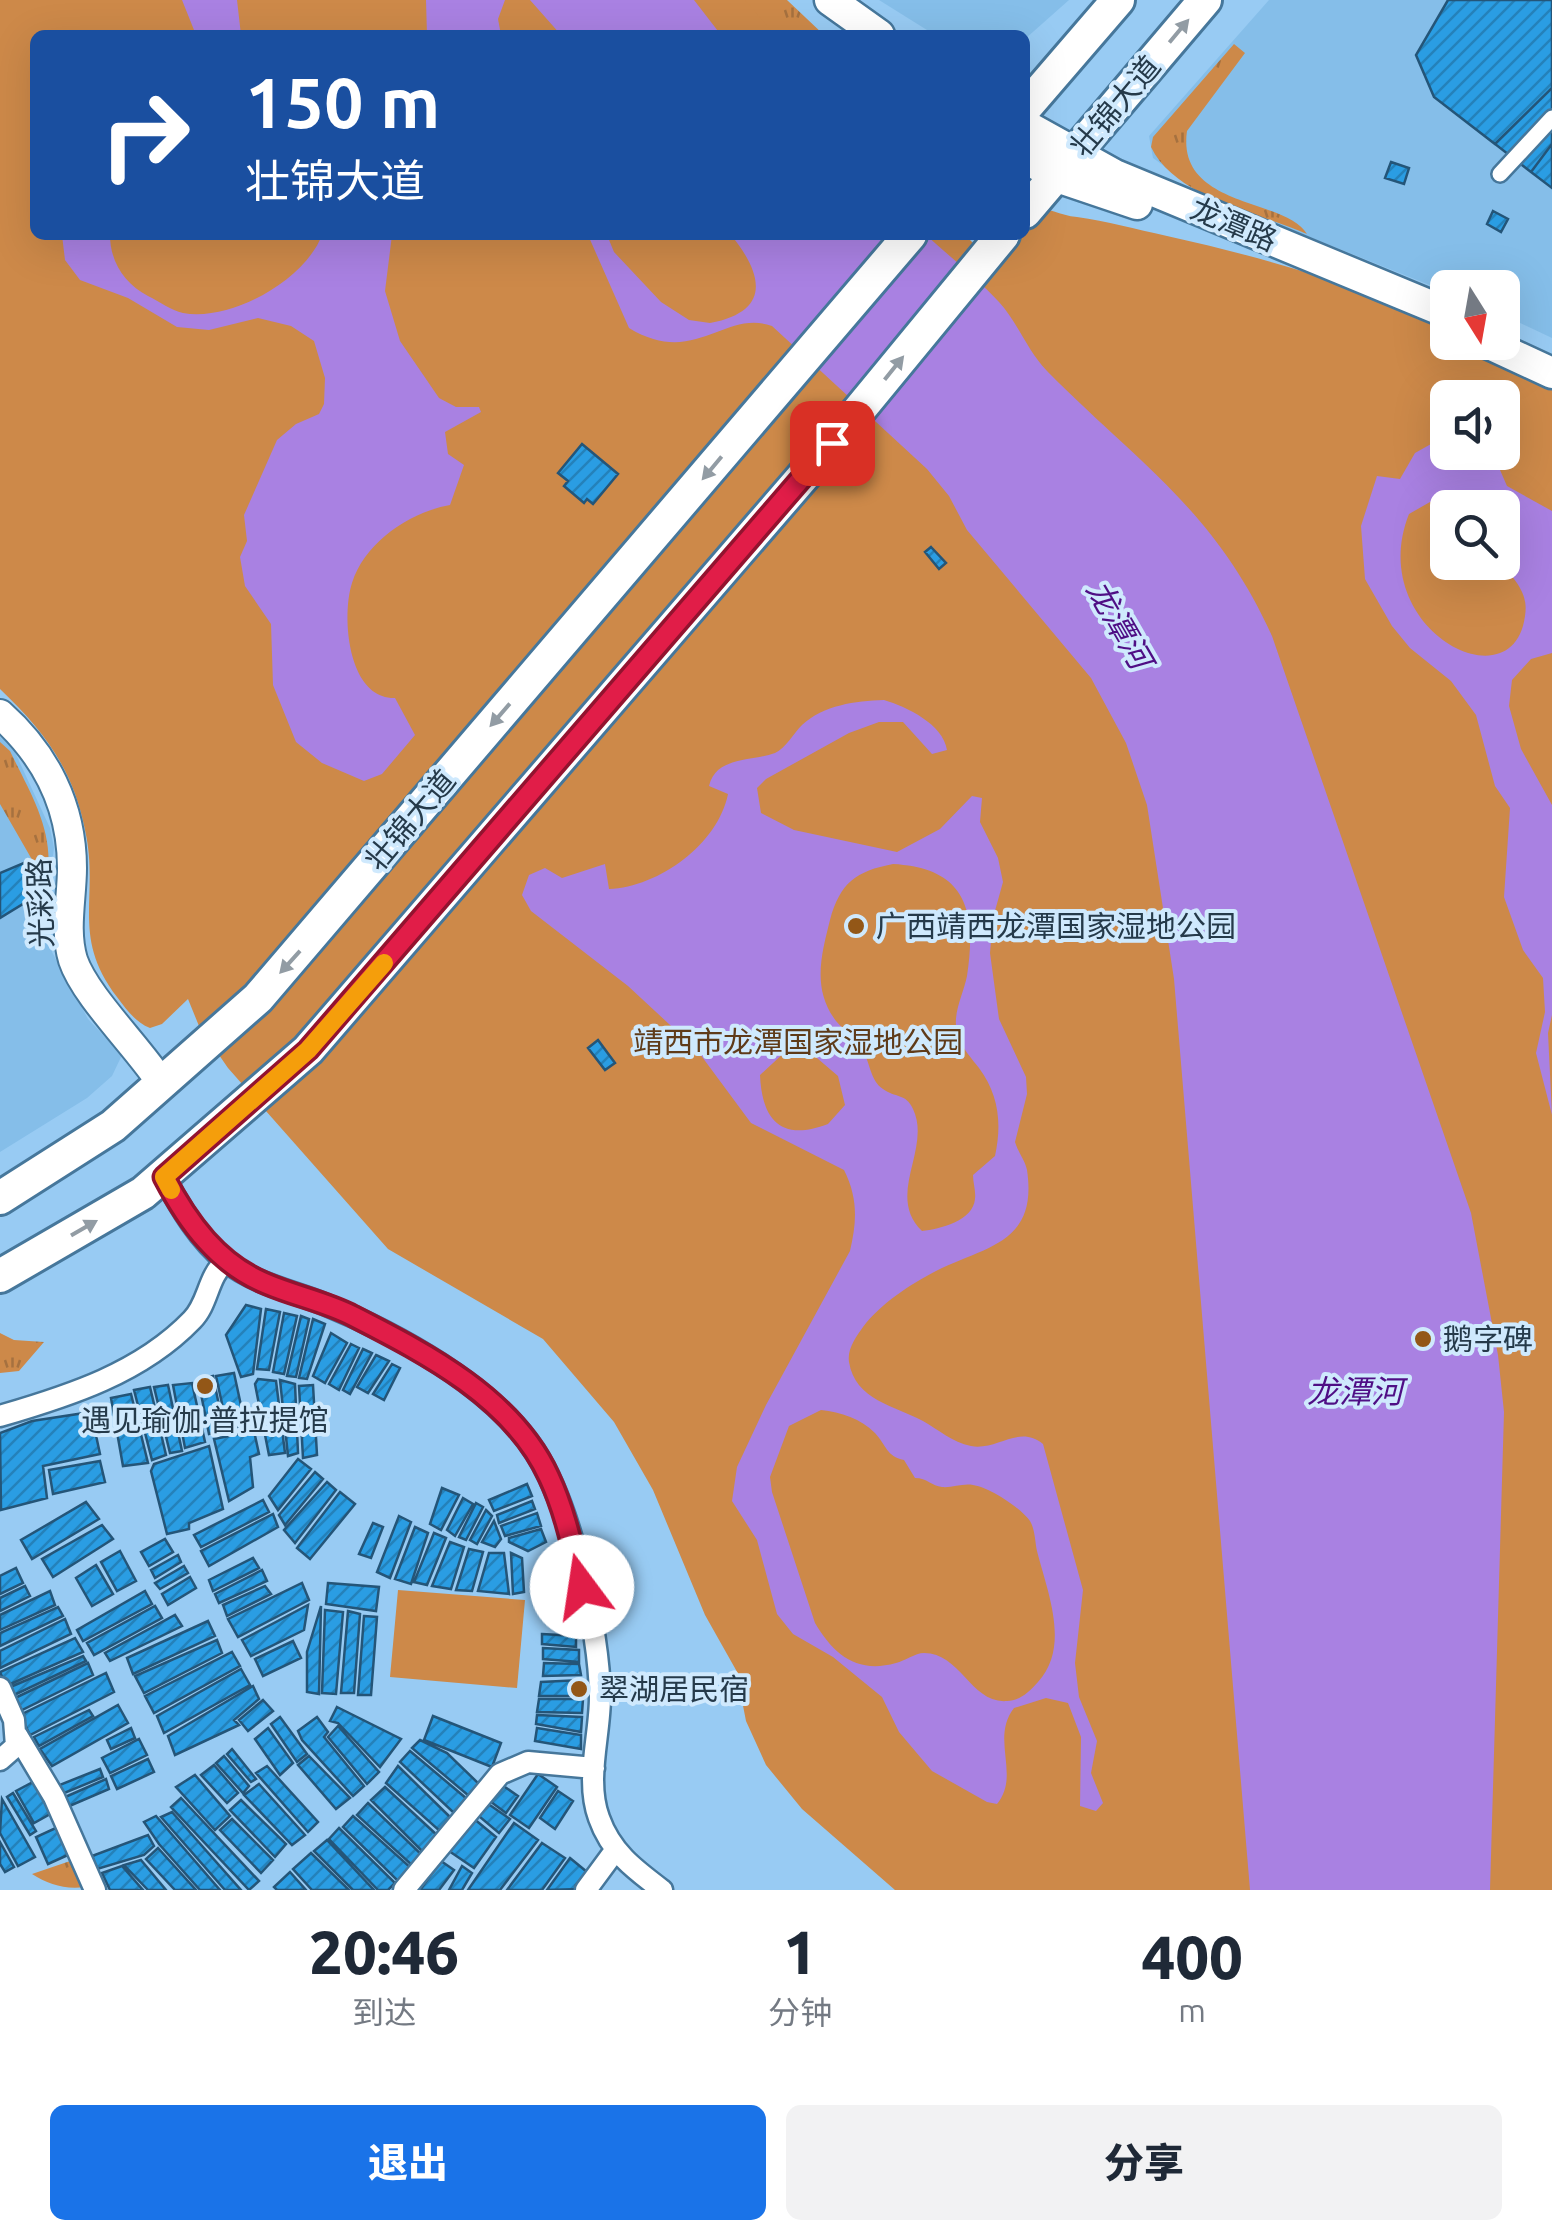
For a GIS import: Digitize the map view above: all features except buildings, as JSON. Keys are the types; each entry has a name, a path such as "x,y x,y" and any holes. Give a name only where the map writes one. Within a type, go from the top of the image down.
{"main road":[{"path":"804,0 845,30"},
{"path":"830,0 872,30"},
{"path":"1030,102 1118,0"},
{"name":"壮锦大道","path":"1030,206 1204,0"},
{"name":"龙潭路","path":"1030,130 1067,164 1198,227 1430,319"},
{"name":"龙潭路","path":"1030,159 1115,174 1430,305"},
{"name":"壮锦大道","path":"0,1198 113,1126 258,998 906,240"},
{"path":"0,1276 164,1177 308,1050 832,443 999,240"},
{"path":"1520,343 1552,356"},
{"path":"1520,359 1552,374"}],"street":[{"path":"1500,174 1552,118"},
{"name":"光彩路","path":"0,714 33,747 62,803 70,842 74,960 87,986 162,1084"},
{"path":"164,1177 181,1210 226,1262 266,1284 352,1315 458,1376 476,1387 533,1448 558,1502 592,1618 600,1693 594,1801 614,1852 662,1890"},
{"path":"0,1416 96,1384 146,1357 198,1314 212,1277 226,1262"},
{"path":"0,1688 18,1735 54,1797 95,1890"},
{"path":"0,1760 16,1746 18,1735"},
{"path":"404,1890 500,1774 528,1762 594,1768"},
{"path":"586,1890 614,1852"}],"shaded area":[{"path":"879,0 1069,0 1030,35 1030,30 927,30"},
{"path":"1269,0 1552,0 1552,338 1520,323 1520,270 1430,270 1430,285 1202,194 1153,158 1149,136"},
{"path":"0,737 13,748 50,828 54,848 49,887 52,952 88,1019 122,1055 112,1076 87,1098 0,1152"}],"green space":[{"name":"广西靖西龙潭国家湿地公园","path":"0,0 745,0 771,30 30,30 30,240 973,243 1030,240 1030,208 1039,208 1238,253 1344,284 1430,316 1430,360 1520,358 1552,377 1552,1890 895,1890 802,1809 766,1765 746,1721 736,1670 705,1615 653,1490 614,1422 543,1339 388,1249 228,1068 199,1026 188,999 162,1024 150,1028 136,1019 117,997 103,975 90,935 89,854 80,808 64,770 43,736 0,689"},
{"path":"735,0 787,0 819,30 746,30"},
{"path":"1234,44 1245,53 1187,131 1188,156 1198,175 1215,188 1295,222 1307,234 1199,191 1163,165 1151,147 1153,137"},
{"path":"0,742 10,751 40,815 48,848 46,884 0,804"},
{"path":"0,1333 14,1340 44,1342 19,1371 0,1373"},
{"path":"398,1590 525,1600 517,1688 390,1677"},
{"path":"76,1859 85,1887 57,1885 32,1874"}],"water":[{"path":"182,0 237,0 240,30 194,30"},
{"path":"426,0 505,0 498,19 500,30 427,30"},
{"path":"530,0 694,0 717,30 557,30"},
{"path":"63,240 110,240 116,263 132,285 174,310 202,314 223,311 264,294 300,267 319,240 391,240 385,291 400,341 439,398 456,407 479,407 481,412 445,432 448,454 464,465 450,505 420,514 391,531 367,554 352,583 348,635 358,671 379,695 395,698 415,735 382,774 364,781 322,763 296,742 273,685 271,624 245,586 240,557 247,541 244,515 277,440 296,424 319,414 324,404 325,378 314,341 291,326 258,318 209,330 177,327 128,298 80,280 65,260"},
{"name":"龙潭河","path":"590,240 609,240 614,252 661,302 689,320 710,323 744,310 753,300 755,276 735,240 932,240 999,302 1047,371 1173,491 1226,555 1250,592 1272,636 1471,1213 1498,1355 1504,1412 1490,1890 1250,1890 1174,979 1147,805 1126,743 1091,678 967,530 949,496 927,469 772,326 739,325 672,342 652,339 629,328"},
{"path":"1430,445 1430,470 1500,470 1507,486 1514,490 1430,490 1430,502 1409,514 1401,555 1406,591 1423,620 1446,642 1471,654 1495,654 1515,642 1525,616 1522,593 1514,580 1520,580 1520,493 1552,511 1552,653 1531,659 1512,680 1509,706 1521,749 1552,805 1552,1015 1548,1033 1552,1115 1536,1053 1545,1012 1543,978 1523,950 1504,897 1510,808 1495,786 1476,715 1451,681 1410,648 1392,626 1365,579 1361,526 1377,476 1400,479 1415,453"},
{"path":"893,703 923,718 939,732 947,750 932,754 903,722 879,722 849,733 766,779 757,788 761,813 794,830 897,852 940,829 972,796 982,798 980,822 998,858 1003,882 993,918 990,953 999,1019 1026,1077 1027,1094 1015,1142 1027,1170 1028,1195 1016,1228 1004,1239 926,1276 878,1310 855,1339 849,1362 859,1385 868,1393 958,1442 981,1447 1025,1437 1043,1444 1083,1590 1075,1663 1079,1697 1097,1741 1091,1773 1103,1803 1096,1811 1080,1806 1081,1737 1068,1703 1046,1698 1014,1708 1005,1732 1004,1793 997,1804 987,1802 932,1771 899,1732 882,1697 833,1657 793,1634 777,1614 757,1540 732,1501 737,1467 766,1405 850,1251 855,1210 849,1180 844,1170 751,1123 697,1050 628,986 531,911 522,895 529,875 545,868 562,878 605,864 609,889 666,871 699,846 722,812 728,794 709,786 719,769 775,753 820,713 840,705","holes":["893,864 937,874 961,897 970,931 970,952 956,1028 962,1045 991,1089 998,1121 995,1156 973,1175 973,1207 954,1222 922,1231 908,1202 917,1140 913,1109 907,1100 887,1092 875,1081 865,1054 828,1009 821,984 824,946 839,897 859,875","803,1046 838,1076 845,1105 828,1124 798,1130 786,1128 770,1115 760,1075 787,1050","821,1410 850,1417 869,1428 890,1453 904,1460 915,1478 942,1487 980,1487 1026,1516 1034,1532 1055,1635 1048,1668 1028,1692 1012,1700 995,1700 937,1655 921,1653 896,1663 870,1666 848,1659 830,1644 815,1623 772,1492 770,1477 789,1426"]}],"slow traffic":[{"path":"171,1190 164,1177 308,1050 384,963"}],"place":[{"name":"广西靖西龙潭国家湿地公园","path":"856,926"},
{"name":"鹅字碑","path":"1423,1339"},
{"name":"遇见瑜伽·普拉提馆","path":"205,1386"},
{"name":"翠湖居民宿","path":"579,1689"}],"route":[{"path":"582,1587 550,1478 533,1448 476,1387 352,1315 266,1284 226,1262 181,1210 164,1177 308,1050 832,443"}],"park label":[{"name":"靖西市龙潭国家湿地公园","path":"798,1042"}]}
